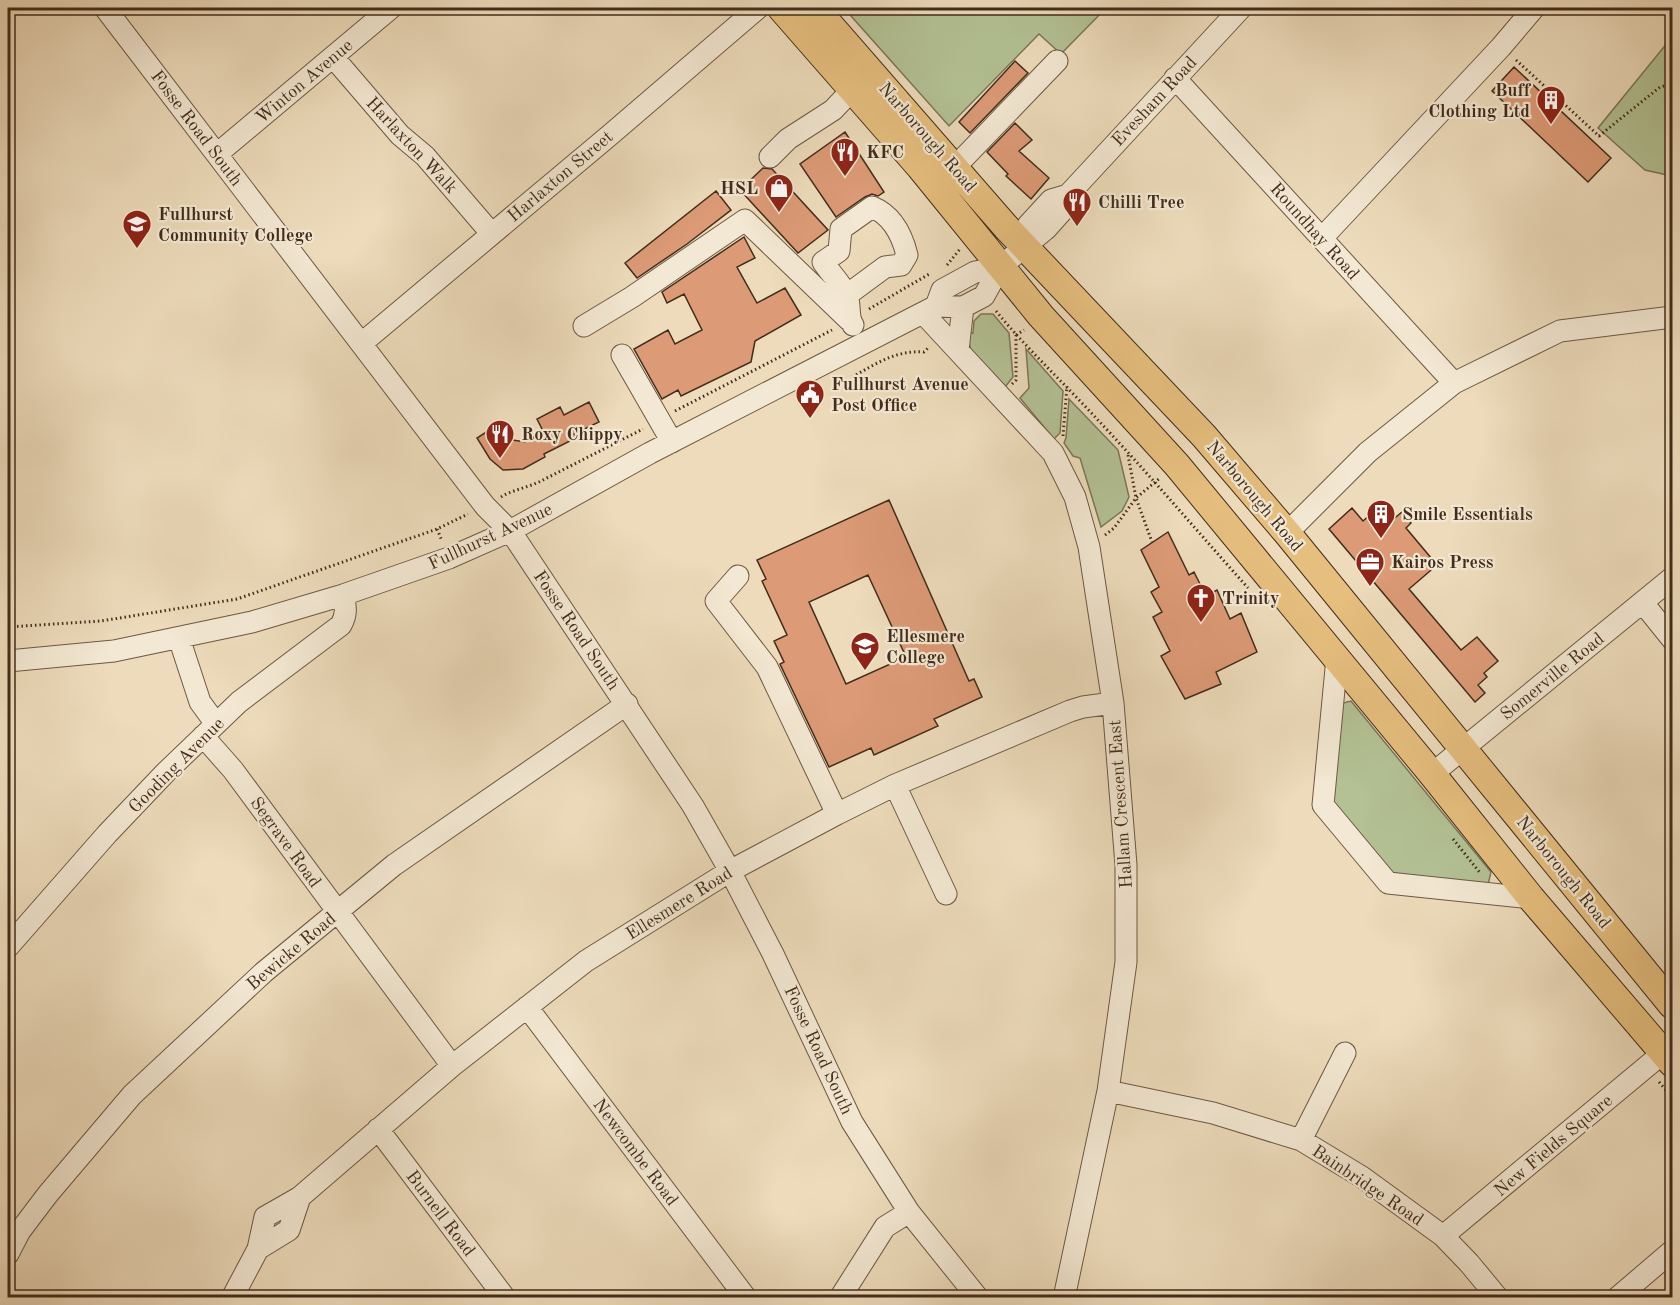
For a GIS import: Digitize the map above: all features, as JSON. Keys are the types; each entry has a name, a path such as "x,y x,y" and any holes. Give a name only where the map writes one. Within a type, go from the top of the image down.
{"main road":[{"name":"Narborough Road","path":"781,8 920,167 1041,316 1177,465 1432,774 1531,898 1668,1058"},
{"name":"Narborough Road","path":"815,8 1024,246 1204,436 1287,533 1672,1005"}],"street":[{"name":"Fosse Road South","path":"105,8 485,506 510,531 693,806 773,954 852,1122 909,1212 978,1298"},
{"name":"Winton Avenue","path":"217,154 392,8"},
{"name":"Harlaxton Street","path":"362,343 758,8"},
{"name":"Evesham Road","path":"1024,246 1046,229 1058,215 1068,195 1241,8"},
{"path":"1322,238 1502,46 1534,8"},
{"name":"Harlaxton Walk","path":"333,57 400,135 425,156 491,233"},
{"path":"954,168 1057,61"},
{"name":"Roundhay Road","path":"1175,78 1454,383"},
{"path":"770,157 789,139 834,110 852,90"},
{"path":"584,326 632,297 745,220 849,320 865,343"},
{"name":"Fullhurst Avenue","path":"8,661 114,651 252,622 343,595 449,558 510,531 672,442 930,310 963,307 984,296 1000,267 1024,246"},
{"name":"Fullhurst Avenue","path":"930,310 942,290 975,272 1000,267"},
{"path":"847,295 849,320"},
{"path":"958,350 963,307"},
{"name":"Hallam Crescent East","path":"930,310 943,334 1053,453 1075,497 1089,547 1113,703 1126,865 1126,951 1108,1090 1064,1298"},
{"path":"1287,533 1368,452 1454,383 1560,331 1672,318"},
{"path":"622,355 661,419 672,442"},
{"path":"738,576 716,601 768,667 837,814"},
{"name":"Somerville Road","path":"1432,774 1672,578"},
{"name":"Gooding Avenue","path":"8,947 107,834 166,772 239,702 341,625 346,610 343,595"},
{"path":"1642,603 1672,639"},
{"name":"Segrave Road","path":"179,638 210,730 233,770 452,1066"},
{"path":"1337,658 1323,805 1388,883 1531,898"},
{"name":"Ellesmere Road","path":"232,1298 258,1249 265,1217 300,1197 452,1066 586,961 730,871 895,785 1070,711 1113,703"},
{"name":"Bewicke Road","path":"8,1254 20,1231 48,1194 132,1095 264,972 394,865 627,704"},
{"path":"895,785 946,894"},
{"name":"Newcombe Road","path":"527,1007 746,1298"},
{"path":"1301,1140 1345,1053"},
{"name":"New Fields Square","path":"1443,1236 1668,1058"},
{"name":"Bainbridge Road","path":"1108,1090 1213,1113 1301,1140 1362,1177 1443,1236 1493,1296"},
{"name":"Burnell Road","path":"378,1129 505,1298"},
{"path":"840,1298 885,1227 909,1212"},
{"path":"1617,1298 1672,1251"}],"path":[{"path":"1502,46 1599,136 1660,87 1672,84"},
{"path":"8,627 101,621 237,599 437,529 509,492 524,489 539,482 661,419 849,320 947,265"},
{"path":"986,309 996,311 1016,335 1016,380 1002,397"},
{"path":"852,377 894,355 909,351 924,352 943,334"},
{"path":"1053,453 1063,436 1067,386"},
{"path":"1128,452 1136,498 1152,542"},
{"path":"1089,547 1114,528 1136,498 1177,465"}],"green space":[{"path":"853,8 1106,8 1061,54 1039,34 949,126 851,16"},
{"path":"1672,37 1672,176 1645,170 1598,128"},
{"path":"981,314 993,314 1009,333 1013,377 1005,387 971,351 967,333 973,333 974,321"},
{"path":"1026,349 1063,391 1060,433 1054,439 1020,398 1029,388"},
{"path":"1069,399 1118,450 1129,497 1122,511 1101,527 1080,458 1073,456 1064,443"},
{"path":"1351,701 1491,872 1488,885 1393,873 1330,799 1339,704"}],"building":[{"path":"1015,61 1028,73 970,133 959,122"},
{"name":"Buff Clothing Ltd","path":"1514,67 1611,158 1588,182 1492,91"},
{"path":"1015,123 1032,140 1019,151 1049,178 1031,199 1006,176 1008,174 987,152"},
{"path":"845,132 884,192 878,196 872,194 865,197 836,217 800,164"},
{"path":"763,168 772,169 828,230 798,253 740,190"},
{"path":"716,191 731,210 637,278 625,263"},
{"path":"744,237 755,258 737,267 757,303 785,288 801,315 755,341 751,362 681,396 678,390 662,399 634,349 668,330 675,344 702,330 684,294 667,303 662,292"},
{"path":"589,402 599,422 574,434 576,438 544,454 545,457 523,469 503,470 490,459 477,438 497,425 506,439 525,442 544,433 537,419 560,407 564,415"},
{"path":"889,500 969,681 974,679 982,697 934,719 938,726 874,755 871,748 829,767 780,664 784,662 774,641 787,635 762,581 766,579 757,560","holes":["868,575 906,657 846,684 809,602"]},
{"path":"1379,507 1391,521 1402,512 1411,523 1406,528 1437,565 1409,589 1461,650 1477,637 1498,661 1484,673 1487,677 1478,685 1485,693 1475,702 1329,529 1352,508 1363,521"},
{"path":"1168,532 1189,575 1194,572 1206,596 1217,590 1230,619 1241,613 1257,652 1216,672 1221,684 1185,699 1161,656 1170,651 1153,617 1162,612 1151,592 1159,587 1141,550"}],"place":[{"name":"Buff Clothing Ltd","path":"1551,126"},
{"name":"KFC","path":"845,178"},
{"name":"HSL","path":"779,214"},
{"name":"Chilli Tree","path":"1077,228"},
{"name":"Fullhurst Community College","path":"137,250"},
{"name":"Fullhurst Avenue Post Office","path":"810,420"},
{"name":"Roxy Chippy","path":"500,460"},
{"name":"Smile Essentials","path":"1381,540"},
{"name":"Kairos Press","path":"1370,588"},
{"name":"Trinity","path":"1201,624"},
{"name":"Ellesmere College","path":"865,672"}]}
